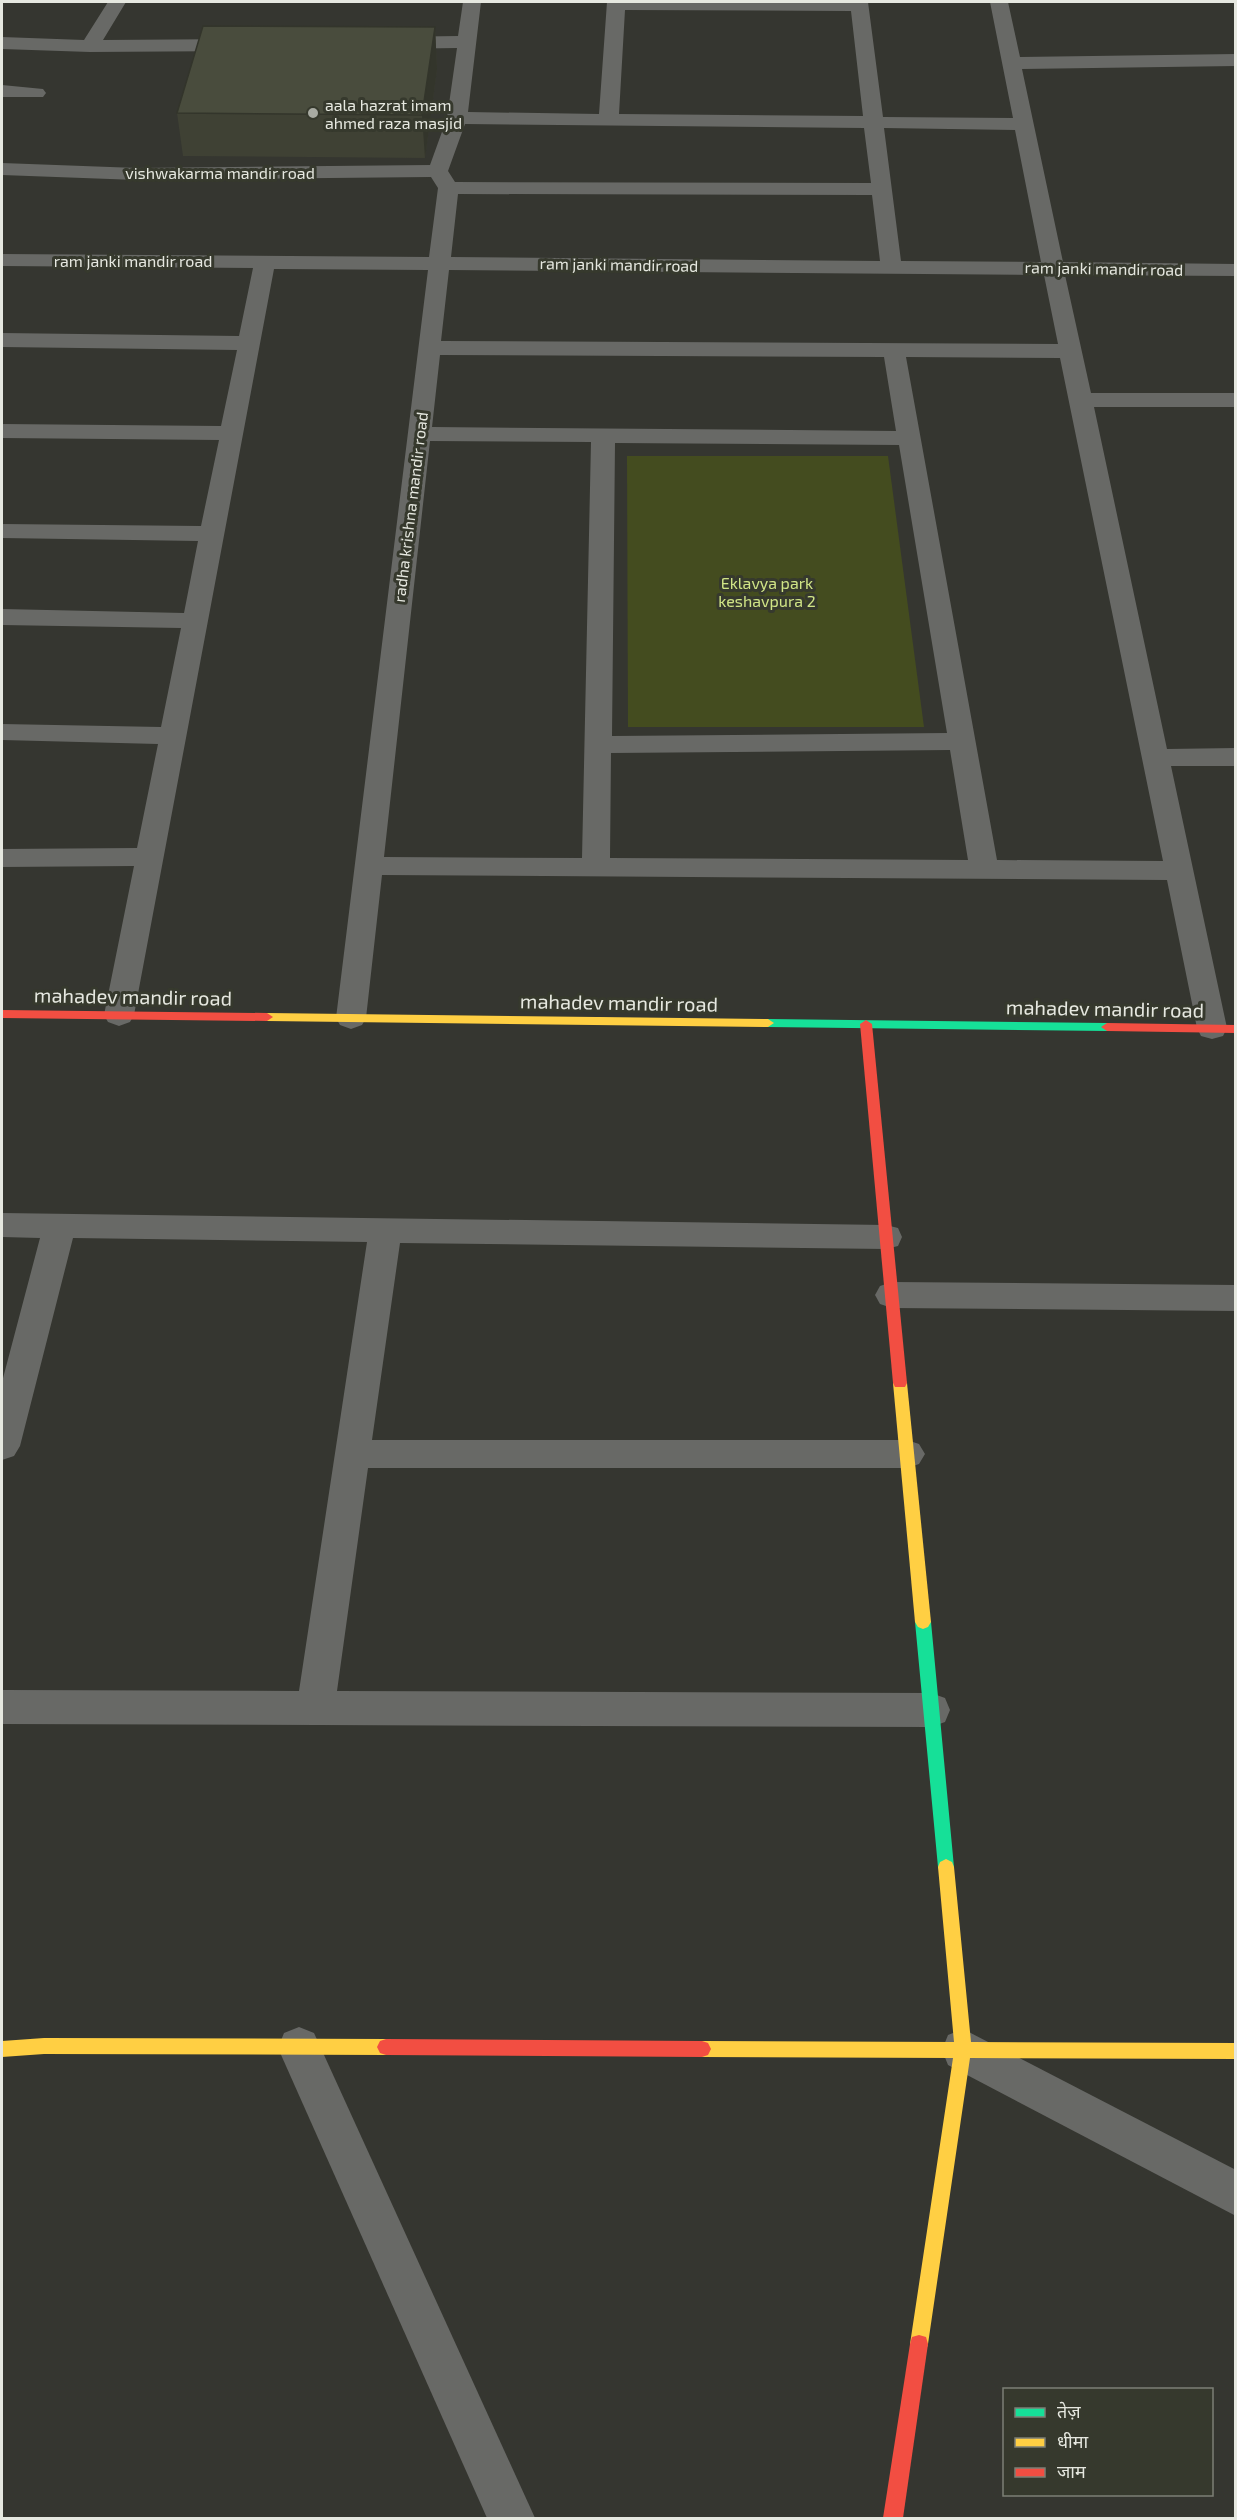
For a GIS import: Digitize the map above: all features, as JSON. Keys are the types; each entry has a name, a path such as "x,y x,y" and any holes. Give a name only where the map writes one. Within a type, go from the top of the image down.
{"street":[{"path":"90,46 117,2"},
{"name":"radha krishna mandir road","path":"351,1018 439,262 443,180 457,118 472,2"},
{"path":"609,119 616,2 859,3 891,266"},
{"path":"999,2 1179,871 1224,1028"},
{"path":"2,42 90,46 267,44"},
{"path":"373,43 467,42"},
{"path":"1011,63 1236,60"},
{"path":"2,91 36,93"},
{"path":"457,118 1024,124"},
{"name":"vishwakarma mandir road","path":"2,169 137,174 881,189"},
{"name":"ram janki mandir road","path":"2,260 1236,270"},
{"path":"119,1015 265,261"},
{"path":"2,340 249,343"},
{"path":"429,348 1070,351"},
{"path":"894,350 984,870"},
{"path":"1080,400 1236,400"},
{"path":"2,432 231,433"},
{"path":"418,434 908,438"},
{"path":"596,868 603,436"},
{"path":"2,531 212,534"},
{"path":"2,617 196,621"},
{"path":"2,732 173,736"},
{"path":"598,745 961,741"},
{"path":"1155,758 1236,757"},
{"path":"2,858 150,857"},
{"path":"369,866 1179,871"},
{"name":"mahadev mandir road","path":"2,1014 1224,1028"},
{"path":"866,1024 963,2050 893,2518"},
{"path":"2,1225 886,1237"},
{"path":"2,1444 60,1225"},
{"path":"315,1709 385,1230"},
{"path":"892,1295 1236,1298"},
{"path":"352,1454 907,1454"},
{"path":"2,1707 932,1710"},
{"path":"2,2049 44,2046 1236,2051"},
{"path":"299,2048 512,2518"},
{"path":"963,2050 1236,2194"}],"green space":[{"name":"Eklavya park keshavpura 2","path":"627,456 888,456 924,727 628,727"}],"building":[{"path":"203,26 435,27 422,115 177,113"}],"traffic: fast":[{"path":"768,1023 1107,1027"},
{"path":"923,1622 946,1867"}],"traffic: slow":[{"path":"267,1017 768,1023"},
{"path":"900,1383 923,1622"},
{"path":"919,2344 963,2050 946,1867"},
{"path":"2,2049 44,2046 386,2047"},
{"path":"702,2049 1236,2051"}],"traffic: jam":[{"path":"2,1014 267,1017"},
{"path":"866,1024 900,1383"},
{"path":"1107,1027 1236,1029"},
{"path":"386,2047 702,2049"},
{"path":"893,2518 919,2344"}],"place":[{"name":"aala hazrat imam ahmed raza masjid","path":"313,113"}]}
